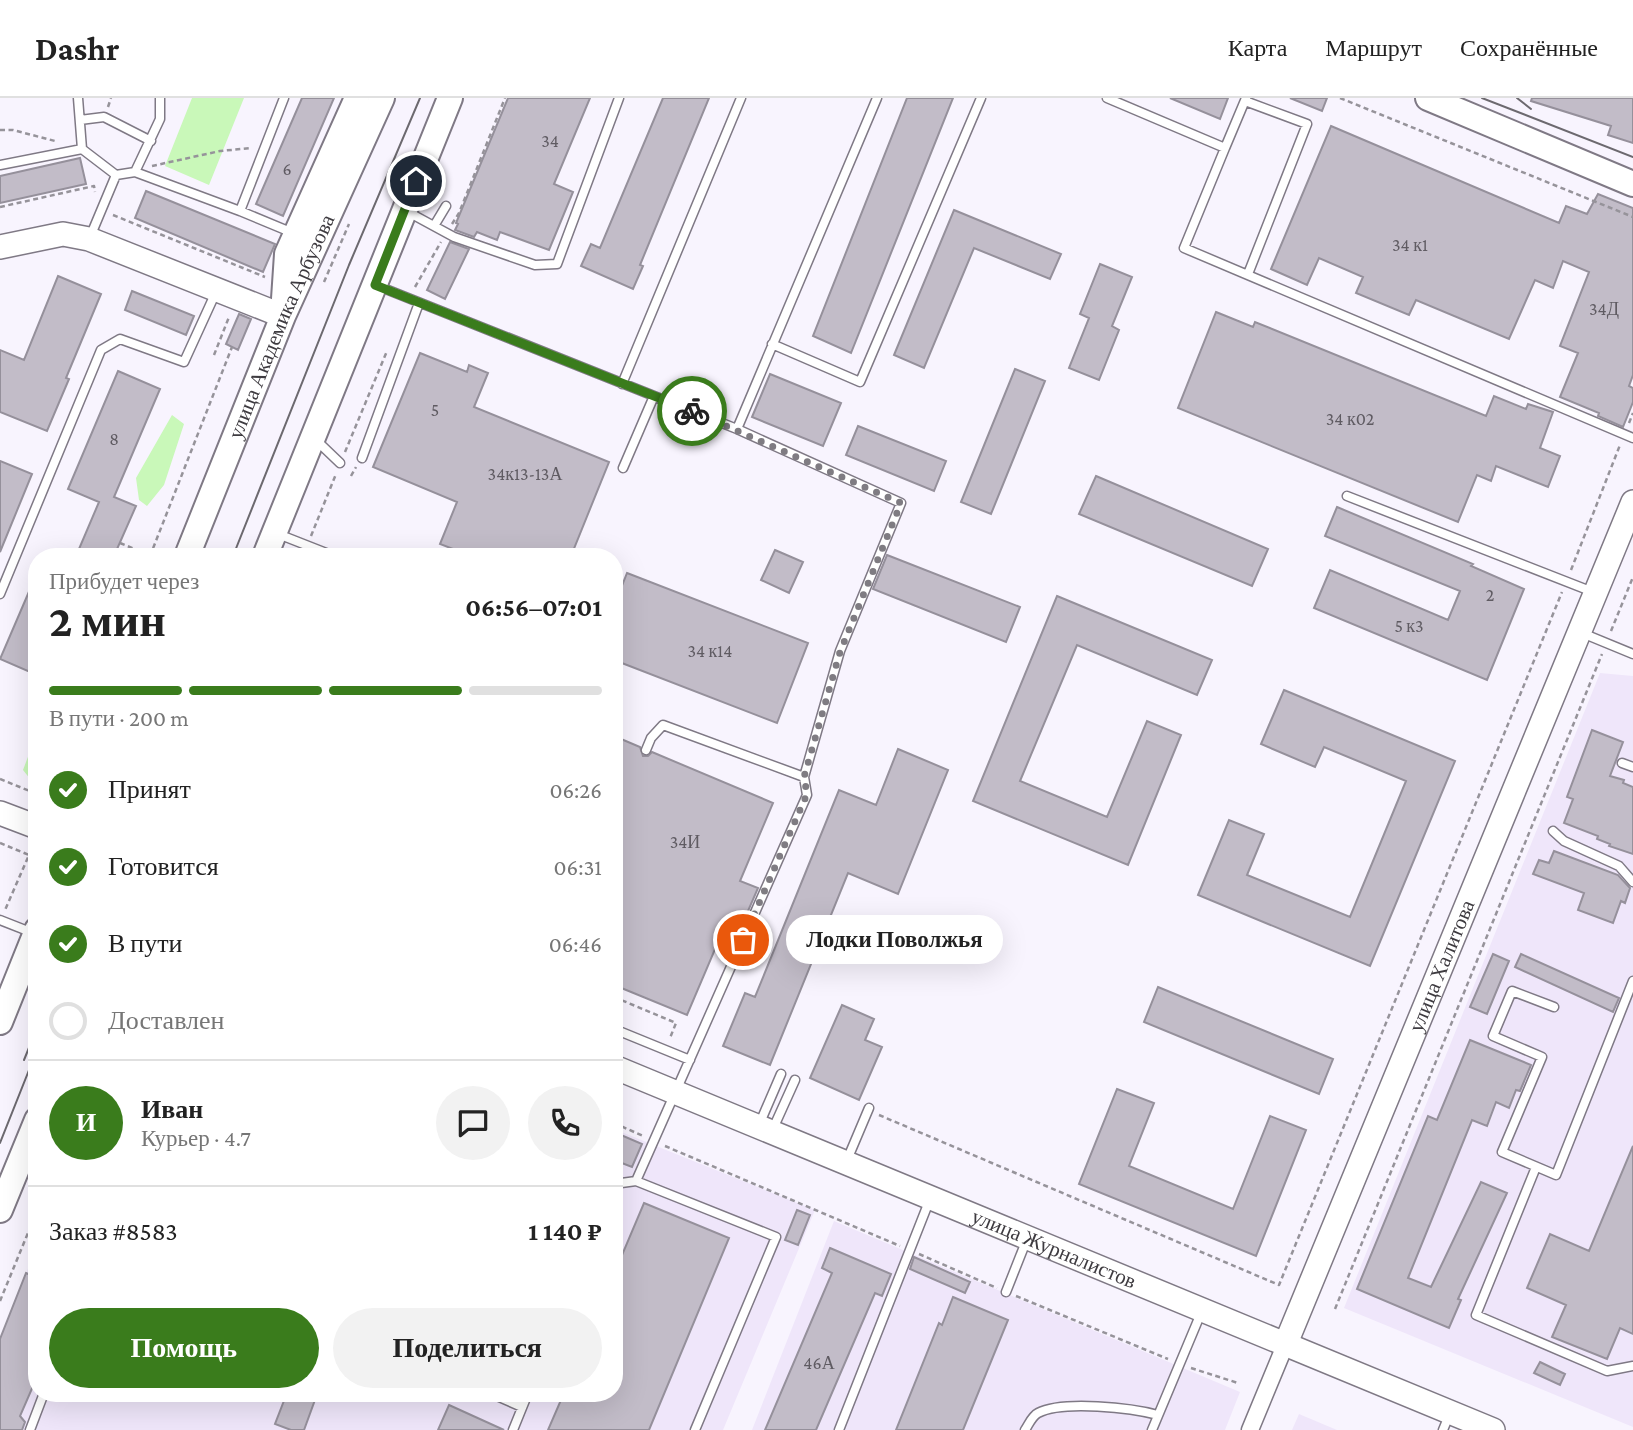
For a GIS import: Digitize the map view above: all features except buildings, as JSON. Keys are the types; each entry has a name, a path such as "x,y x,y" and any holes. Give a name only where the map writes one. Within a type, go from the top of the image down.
{"main road":[{"path":"283,316 287,254 357,98"},
{"name":"улица Академика Арбузова","path":"190,548 283,316 382,98"},
{"path":"268,548 450,98"},
{"path":"1428,98 1633,184"},
{"path":"0,1022 28,952"},
{"path":"0,1210 28,1142"}],"street":[{"path":"0,247 63,234 89,239 283,316"},
{"name":"улица Халитова","path":"1250,1430 1633,502"},
{"path":"0,813 28,824"},
{"name":"улица Журналистов","path":"623,1072 1286,1343 1447,1421 1493,1430"}],"lane":[{"path":"78,98 82,149"},
{"path":"135,173 160,119 160,98"},
{"path":"240,211 284,98"},
{"path":"405,210 447,233 535,265 557,264 619,98"},
{"path":"622,384 741,98"},
{"path":"737,429 877,98"},
{"path":"772,344 860,382 981,98"},
{"path":"1107,98 1224,148"},
{"path":"1248,274 1307,124 1245,99 1184,248 1629,436"},
{"path":"80,120 104,117 150,141"},
{"path":"0,165 82,149 116,175 135,173 296,234"},
{"path":"89,239 116,175"},
{"path":"434,226 446,206"},
{"path":"375,285 737,429 901,503 840,652 804,777 807,794 636,1181"},
{"path":"0,594 101,350 120,339 184,362 217,289"},
{"path":"362,458 419,303"},
{"path":"623,468 654,396"},
{"path":"313,438 340,463"},
{"path":"1347,496 1595,593"},
{"path":"275,533 312,548"},
{"path":"1579,632 1633,654"},
{"path":"646,750 651,738 663,725 804,777"},
{"path":"1622,762 1633,766"},
{"path":"1553,831 1563,841 1619,866 1633,882"},
{"path":"0,921 28,930"},
{"path":"1554,1007 1512,991 1493,1036 1542,1057 1502,1152 1556,1175 1633,981"},
{"path":"623,1033 690,1060"},
{"path":"765,1130 781,1074"},
{"path":"765,1130 795,1080"},
{"path":"845,1163 868,1109"},
{"path":"1536,1167 1476,1315 1607,1371 1633,1366"},
{"path":"623,1185 636,1181 776,1237 695,1430"},
{"path":"839,1430 930,1199"},
{"path":"1006,1292 1027,1238"},
{"path":"1152,1430 1202,1310"},
{"path":"30,1430 41,1402"},
{"path":"511,1402 522,1407"},
{"path":"513,1430 524,1402"},
{"path":"1025,1430 1035,1414 1051,1408 1114,1407 1158,1415"}],"path":[{"path":"408,299 459,213 505,98"},
{"path":"1340,98 1633,217"},
{"path":"0,130 13,130 82,149"},
{"path":"135,173 162,163 220,151 265,147"},
{"path":"0,207 93,186 101,210 269,279"},
{"path":"324,282 350,220"},
{"path":"214,355 232,310"},
{"path":"153,548 232,347"},
{"path":"307,546 389,347"},
{"path":"868,1109 1279,1285 1566,583 1629,436 1633,413"},
{"path":"120,543 132,548"},
{"path":"1335,1309 1632,581"},
{"path":"0,779 28,790"},
{"path":"0,843 28,855"},
{"path":"0,921 28,857"},
{"path":"623,1001 676,1023 665,1050"},
{"path":"623,1127 1006,1292 1180,1364 1238,1383"},
{"path":"0,1301 28,1233"}],"shaded area":[{"path":"1600,673 1633,676 1633,1427 1344,1308"},
{"path":"623,1133 815,1210 723,1430 0,1430 0,1339 28,1269 28,1402 623,1402"},
{"path":"834,1221 1240,1392 1225,1430 752,1430"},
{"path":"1299,1414 1337,1430 1292,1430"}],"green space":[{"path":"192,98 244,98 209,185 165,166"},
{"path":"172,415 184,424 164,485 147,506 139,500 136,478"},
{"path":"28,757 28,776 23,770"}],"tram line":[{"path":"236,548 349,265 420,98"},
{"path":"1482,98 1633,157"},
{"path":"1517,98 1531,109"},
{"path":"24,1060 28,1050"},
{"path":"0,1143 28,1073"}],"way so far":[{"path":"692,411 901,503 840,652 804,777 807,794 743,940"}],"place":[{"name":"Лодки Поволжья","path":"743,940"}],"route":[{"path":"416,181 375,285 692,411"}]}
